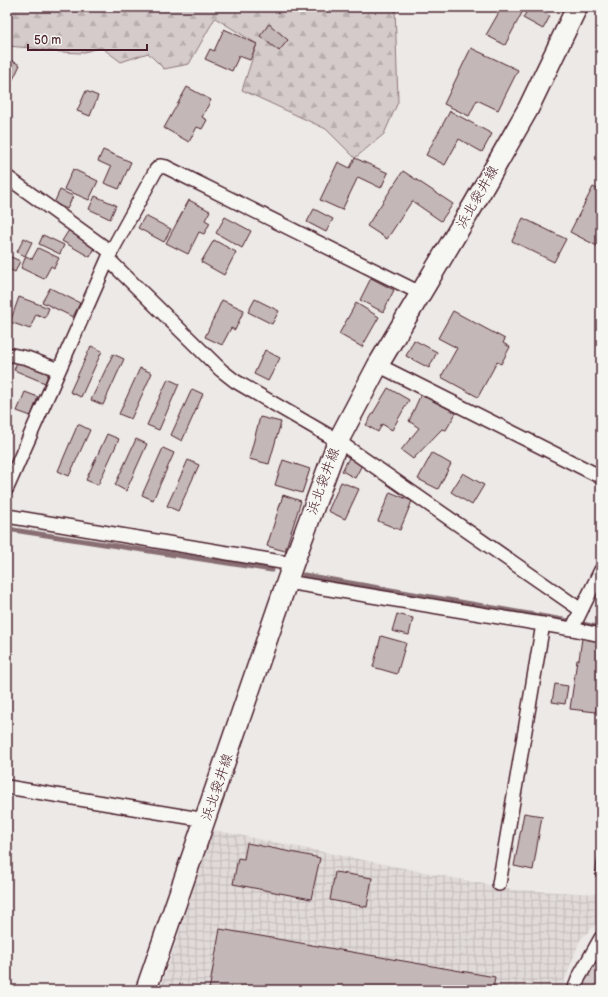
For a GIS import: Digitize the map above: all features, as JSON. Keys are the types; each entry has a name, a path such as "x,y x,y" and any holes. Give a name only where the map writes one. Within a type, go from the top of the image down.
{"main road":[{"name":"浜北袋井線","path":"146,990 322,481 338,441 378,365 474,204 528,109 578,7"}],"street":[{"path":"7,488 109,255 156,170 160,166 166,167 420,293"},
{"path":"7,176 109,255 220,370 235,381 338,441 581,610"},
{"path":"7,354 28,358 59,370"},
{"path":"378,365 601,477"},
{"path":"7,516 293,564"},
{"path":"572,629 601,570"},
{"path":"287,582 601,635"},
{"path":"499,884 543,624"},
{"path":"7,787 206,820"},
{"path":"574,990 579,977 601,938"}],"shaded area":[{"path":"213,830 514,890 601,894 601,919 580,940 561,990 160,990"}],"green space":[{"path":"7,7 395,7 398,102 384,134 355,158 326,129 242,90 257,44 215,18 189,64 164,69 148,53 121,62 101,47 81,53 7,46"},
{"path":"601,942 601,985 599,990 580,990"}],"building":[{"path":"502,7 525,7 505,45 486,35"},
{"path":"529,7 534,7 550,16 543,29 523,18"},
{"path":"269,24 288,40 279,51 260,36"},
{"path":"224,29 257,44 250,60 239,56 232,71 205,59 210,49 214,51"},
{"path":"471,48 518,70 498,110 477,100 469,116 444,104"},
{"path":"7,58 20,65 7,92"},
{"path":"187,87 211,100 202,117 207,120 202,129 197,127 189,142 164,128"},
{"path":"86,91 98,96 90,116 77,111"},
{"path":"450,111 492,134 482,152 459,139 445,165 426,155"},
{"path":"103,150 131,162 119,189 104,183 111,167 98,161"},
{"path":"355,158 388,173 381,188 358,177 342,210 320,200 338,162 350,168"},
{"path":"73,169 98,181 89,200 64,189"},
{"path":"403,171 453,204 441,221 412,201 387,239 367,226"},
{"path":"593,187 601,191 601,248 570,232"},
{"path":"60,190 73,196 67,209 54,203"},
{"path":"95,196 116,205 110,219 89,209"},
{"path":"189,200 210,211 205,220 210,223 204,234 199,232 188,254 166,243"},
{"path":"314,209 333,219 326,232 307,222"},
{"path":"145,216 171,229 164,242 138,228"},
{"path":"225,217 251,231 242,248 216,233"},
{"path":"523,218 566,239 554,262 512,241"},
{"path":"69,230 96,246 90,257 62,241"},
{"path":"43,235 64,245 60,254 39,244"},
{"path":"24,238 32,242 25,256 17,252"},
{"path":"214,240 236,252 224,275 201,262"},
{"path":"38,248 59,258 54,268 51,266 44,279 21,268 26,256 32,259"},
{"path":"9,256 20,261 15,272 7,268 7,260"},
{"path":"371,278 394,290 383,312 360,300"},
{"path":"50,288 80,303 73,317 42,302"},
{"path":"19,297 49,308 45,318 36,314 30,329 10,322"},
{"path":"255,299 279,311 272,324 248,312"},
{"path":"222,300 244,310 235,330 231,328 222,345 205,337"},
{"path":"356,303 379,317 362,347 339,334"},
{"path":"453,311 505,339 503,343 510,347 501,364 497,362 478,397 441,377 457,348 438,338"},
{"path":"414,340 437,352 429,368 406,356"},
{"path":"91,346 102,351 81,397 70,392"},
{"path":"265,350 280,358 268,381 254,374"},
{"path":"113,354 124,359 103,405 91,400"},
{"path":"18,360 49,372 45,383 14,370"},
{"path":"140,368 152,373 131,419 119,414"},
{"path":"168,379 179,384 159,430 147,425"},
{"path":"388,388 409,400 392,430 382,424 378,432 366,425"},
{"path":"192,389 203,394 182,441 171,435"},
{"path":"25,392 38,397 31,416 17,411"},
{"path":"421,394 456,413 446,430 442,429 413,459 401,450 419,428 409,421"},
{"path":"260,417 281,422 269,464 249,459"},
{"path":"78,424 90,430 69,476 58,471"},
{"path":"107,434 119,439 98,485 86,480"},
{"path":"136,439 147,444 126,491 115,485"},
{"path":"163,448 174,453 153,500 142,495"},
{"path":"432,453 451,464 438,489 418,479"},
{"path":"350,456 363,463 355,478 342,471"},
{"path":"188,460 199,465 178,511 167,506"},
{"path":"283,460 310,469 302,493 275,485"},
{"path":"463,473 484,485 472,505 451,492"},
{"path":"341,482 359,489 345,519 328,511"},
{"path":"390,492 412,501 400,530 378,521"},
{"path":"283,495 301,501 285,551 267,546"},
{"path":"397,614 413,618 409,635 392,631"},
{"path":"381,636 406,643 397,674 373,667"},
{"path":"582,638 601,641 601,685 600,684 596,712 570,709 577,660 579,660"},
{"path":"555,684 568,686 565,704 552,702"},
{"path":"524,813 542,816 533,870 514,866"},
{"path":"601,835 601,877 595,876"},
{"path":"247,843 320,858 311,899 233,884 238,858 244,859"},
{"path":"335,872 372,878 367,907 330,900"},
{"path":"220,929 495,977 493,990 209,990"}],"waterway":[{"path":"7,529 272,570"},
{"path":"304,575 569,621 601,628"}]}
